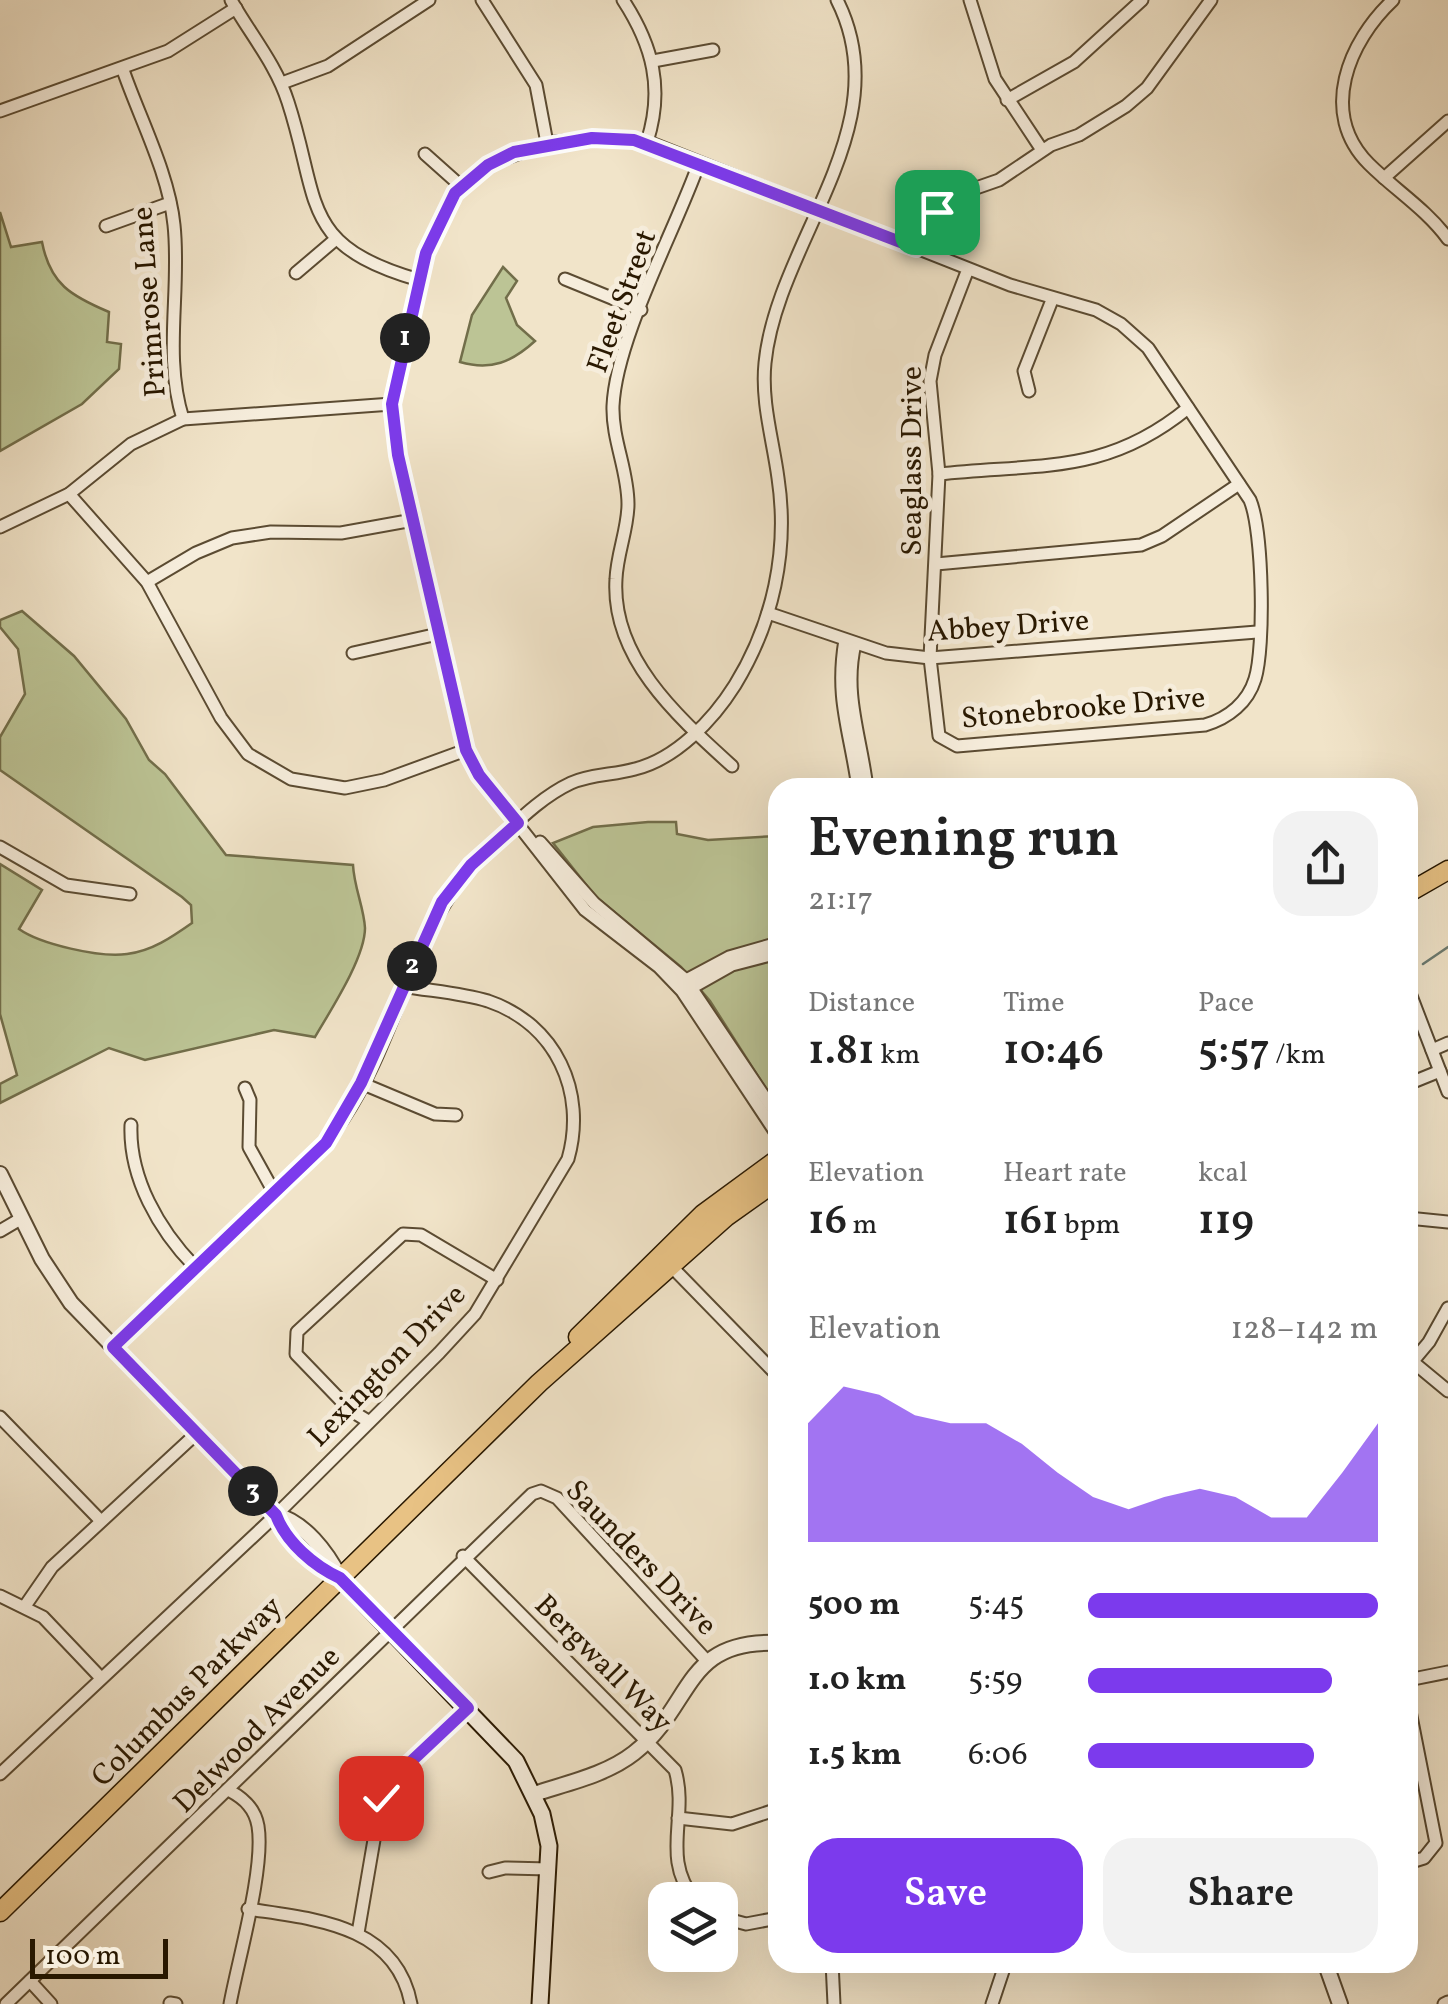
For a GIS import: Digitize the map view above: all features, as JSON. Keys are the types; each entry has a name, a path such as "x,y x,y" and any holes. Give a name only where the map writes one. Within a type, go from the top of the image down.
{"main road":[{"path":"1418,886 1448,870"},
{"name":"Columbus Parkway","path":"0,1912 665,1260 768,1167"},
{"name":"Columbus Parkway","path":"665,1260 768,1187"},
{"path":"340,1578 516,1761 534,1794 546,1829 549,1869 540,2004"}],"street":[{"path":"282,83 328,66 429,0"},
{"path":"482,0 536,84 547,143"},
{"path":"622,0 652,61 656,117 648,142"},
{"path":"113,1347 326,1143 361,1083 449,892 471,865 556,790 576,780 647,766 695,733 732,689 768,613 781,554 782,516 764,390 765,360 845,142 855,102 851,37 837,0"},
{"path":"970,0 986,57 1010,106 1042,150"},
{"path":"1010,106 1074,62 1142,0"},
{"path":"916,248 944,204 968,188 999,180 1042,150 1103,122 1147,88 1211,0"},
{"path":"1393,0 1369,22 1346,67 1343,97 1352,140 1384,178 1448,239"},
{"path":"0,111 168,51 233,4 282,83 308,186 322,221 336,239 362,260 419,280"},
{"path":"652,61 713,50"},
{"name":"Primrose Lane","path":"122,70 170,202 178,272 172,367 183,418"},
{"path":"1384,178 1448,121"},
{"name":"Stonebrooke Drive","path":"462,187 488,165 547,143 592,138 648,142 1010,285 1096,310 1134,334 1250,500 1260,536 1258,666 1250,691 1234,711 1214,722 957,746 939,736 930,658"},
{"path":"425,154 462,187 434,230 392,404 412,520 466,750 479,775 585,910 687,987 768,1103"},
{"name":"Fleet Street","path":"699,163 622,356 614,393 616,441 628,508 618,558 616,604 627,646 638,665 695,733 732,766"},
{"path":"106,226 170,202"},
{"path":"296,274 336,239"},
{"name":"Seaglass Drive","path":"930,658 939,474 930,380 935,354 968,269"},
{"path":"565,279 641,310"},
{"path":"1029,391 1024,371 1052,300"},
{"path":"0,527 70,494 130,444 183,418 392,404"},
{"path":"939,474 1096,460 1136,445 1188,408"},
{"path":"936,564 1141,545 1162,536 1239,484"},
{"path":"70,494 146,582 237,743 280,774 306,784 346,788 384,780 466,750"},
{"path":"146,582 196,552 232,538 271,532 341,533 412,520"},
{"name":"Abbey Drive","path":"768,613 850,642 930,658 1258,632"},
{"path":"354,653 438,634"},
{"path":"850,642 839,696 850,730 857,778"},
{"path":"850,642 848,694 860,727 866,778"},
{"path":"0,847 66,886 130,894"},
{"path":"687,987 729,957 768,946"},
{"path":"687,987 732,965 768,956"},
{"name":"Lexington Drive","path":"0,1774 276,1515 475,1314 568,1159 573,1124 566,1071 546,1039 512,1010 486,1000 403,986"},
{"path":"687,987 768,1120"},
{"path":"1418,1014 1448,1092"},
{"path":"1432,1050 1448,1043"},
{"path":"1418,1080 1440,1071"},
{"path":"361,1083 435,1114 456,1115"},
{"path":"245,1088 250,1100 249,1147 275,1194"},
{"path":"130,1125 130,1148 154,1212 164,1232 196,1266"},
{"path":"0,1174 71,1304 276,1515 282,1529 320,1569 340,1578"},
{"path":"0,1230 22,1218"},
{"path":"1418,1219 1448,1222"},
{"path":"368,1422 350,1410 296,1354 296,1332 403,1234 421,1235 497,1280"},
{"path":"665,1260 768,1366"},
{"path":"1418,1352 1448,1308"},
{"path":"1418,1370 1448,1392"},
{"path":"0,1417 100,1520"},
{"path":"25,1606 52,1567 197,1433"},
{"name":"Delwood Avenue","path":"6,2004 230,1792 516,1504 540,1491"},
{"name":"Saunders Drive","path":"540,1491 557,1498 706,1660"},
{"name":"Bergwall Way","path":"463,1556 675,1770 682,1792 674,1853 684,1882"},
{"path":"0,1596 43,1616 101,1678"},
{"path":"534,1794 597,1773 646,1742 706,1660 734,1646 768,1643"},
{"path":"1418,1678 1448,1672"},
{"path":"358,1933 381,1798 400,1772 468,1708"},
{"path":"1418,1749 1436,1836 1434,1848 1418,1860"},
{"path":"230,1792 252,1808 259,1828 230,2004"},
{"path":"678,1818 732,1824 768,1812"},
{"path":"489,1872 505,1868 549,1869"},
{"path":"248,1909 336,1924 358,1933 380,1947 396,1968 411,2004"},
{"path":"738,1922 768,1920"},
{"path":"833,1973 834,2004"},
{"path":"992,2004 1002,1973"},
{"path":"1330,1973 1340,2004"},
{"path":"30,1981 51,2004"}],"green space":[{"path":"0,212 11,247 42,242 57,278 73,294 109,312 107,342 121,344 119,369 82,404 0,451"},
{"path":"503,267 517,281 506,298 517,325 535,341 501,363 460,362 472,315"},
{"path":"22,611 74,656 126,719 149,760 165,774 226,855 353,865 364,920 363,940 346,984 315,1037 274,1030 145,1060 109,1048 0,1103 0,1084 17,1075 0,1014 0,864 42,890 19,929 55,945 102,954 127,954 153,947 192,923 191,905 182,897 0,770 0,737 25,694 18,649 0,627 0,620"},
{"path":"676,822 677,834 708,840 768,837 768,1092 710,1001 681,967 595,896 553,843 593,827"}],"waterway":[{"path":"1423,964 1448,947"}],"route":[{"path":"381,1798 400,1772 468,1708 340,1578 320,1569 282,1529 276,1515 113,1347 326,1143 361,1083 442,902 471,865 518,823 479,775 466,750 394,430 392,389 434,230 455,193 488,165 514,152 547,143 592,138 651,143 916,248 937,212"}]}
